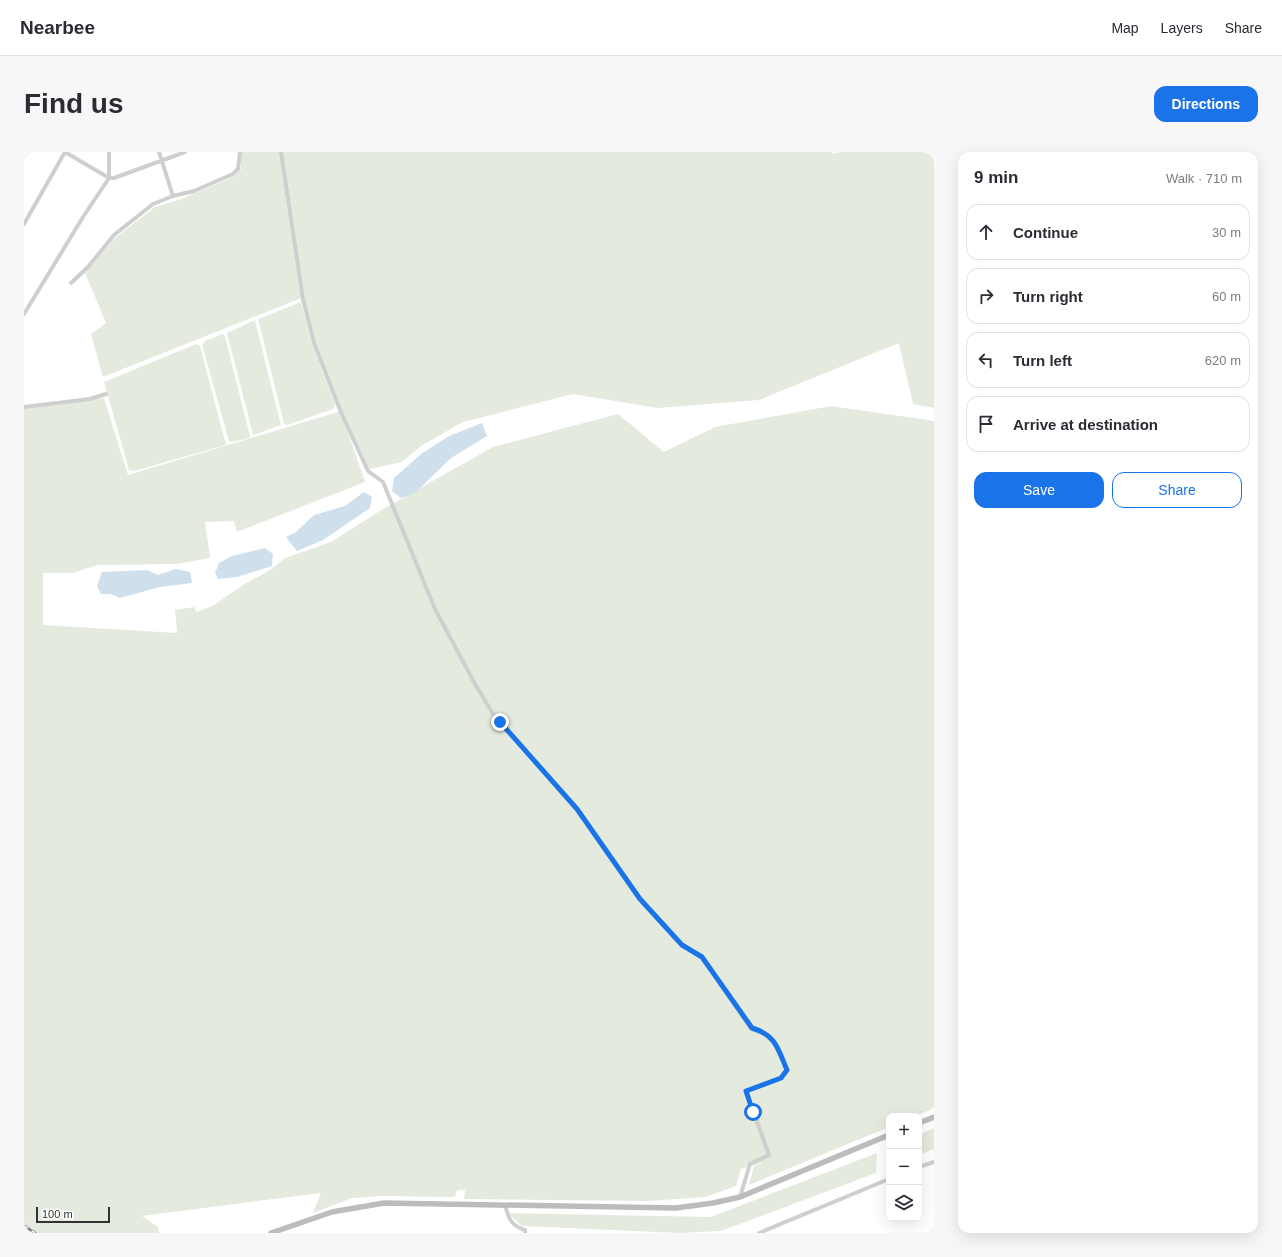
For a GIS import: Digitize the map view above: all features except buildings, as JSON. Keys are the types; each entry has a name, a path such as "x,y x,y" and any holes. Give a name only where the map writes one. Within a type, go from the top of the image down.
{"main road":[{"path":"922,1122 934,1117"},
{"path":"271,1233 326,1214 352,1207 384,1203 676,1208 713,1203 740,1197 886,1137"}],"street":[{"path":"24,224 65,152 109,178 114,178 185,152"},
{"path":"24,314 83,217 109,178 109,152"},
{"path":"159,152 172,196"},
{"path":"71,283 88,267 114,235 153,204 172,196 194,191 233,174 238,169 240,152"},
{"path":"281,152 303,300 314,343 340,410 368,471 383,482 435,609 475,684 493,714 577,809 640,899 682,945 702,957 752,1028 763,1032 774,1041 787,1070 781,1078 746,1091 769,1155 750,1164 740,1197"},
{"path":"24,407 90,399 106,394"},
{"path":"922,1167 934,1162"},
{"path":"759,1233 886,1180"},
{"path":"505,1205 508,1217 515,1226 525,1230 525,1233"}],"shaded area":[{"path":"241,152 832,152 833,154 840,152 934,152 934,408 913,404 899,343 759,400 658,408 573,394 463,422 421,446 402,462 369,469 341,408 315,342 304,297 103,377 91,334 106,323 85,273 116,237 155,207 181,199 233,177 241,169"},
{"path":"301,302 312,344 335,404 333,409 287,425 284,424 258,319"},
{"path":"255,320 281,425 253,435 227,333"},
{"path":"223,334 225,336 250,436 249,438 232,442 229,441 202,345 205,341"},
{"path":"196,344 200,346 226,445 134,471 129,470 104,382"},
{"path":"104,398 128,475 341,411 365,482 237,532 234,521 205,522 210,558 177,564 98,565 73,573 43,573 43,625 177,633 175,610 194,607 197,612 214,605 243,585 270,570 285,558 331,542 383,509 493,447 618,414 664,452 715,427 831,406 934,421 934,1108 922,1113 886,1113 886,1128 749,1185 754,1166 764,1162 741,1169 736,1186 706,1197 649,1201 464,1199 465,1190 457,1190 455,1197 381,1196 352,1198 313,1213 321,1193 142,1216 158,1227 159,1233 24,1233 24,409"},
{"path":"934,1128 934,1149 922,1154 922,1149 922,1134"},
{"path":"877,1153 876,1173 721,1231 680,1233 522,1226 508,1213 711,1217"}],"water":[{"path":"482,423 487,436 451,458 415,493 401,498 392,491 394,478 421,454 449,436"},
{"path":"364,492 372,497 370,508 323,540 297,551 286,537 296,532 314,515 345,506"},
{"path":"265,548 273,554 272,566 237,577 218,579 215,573 219,563 232,556"},
{"path":"176,569 190,572 192,583 160,587 120,598 110,594 101,594 97,586 102,572 147,570 158,575"}],"railway":[{"path":"24,1226 35,1233"}],"route":[{"path":"500,722 577,809 640,899 682,945 702,957 752,1028 763,1032 774,1041 787,1070 781,1078 746,1091 753,1112"}]}
